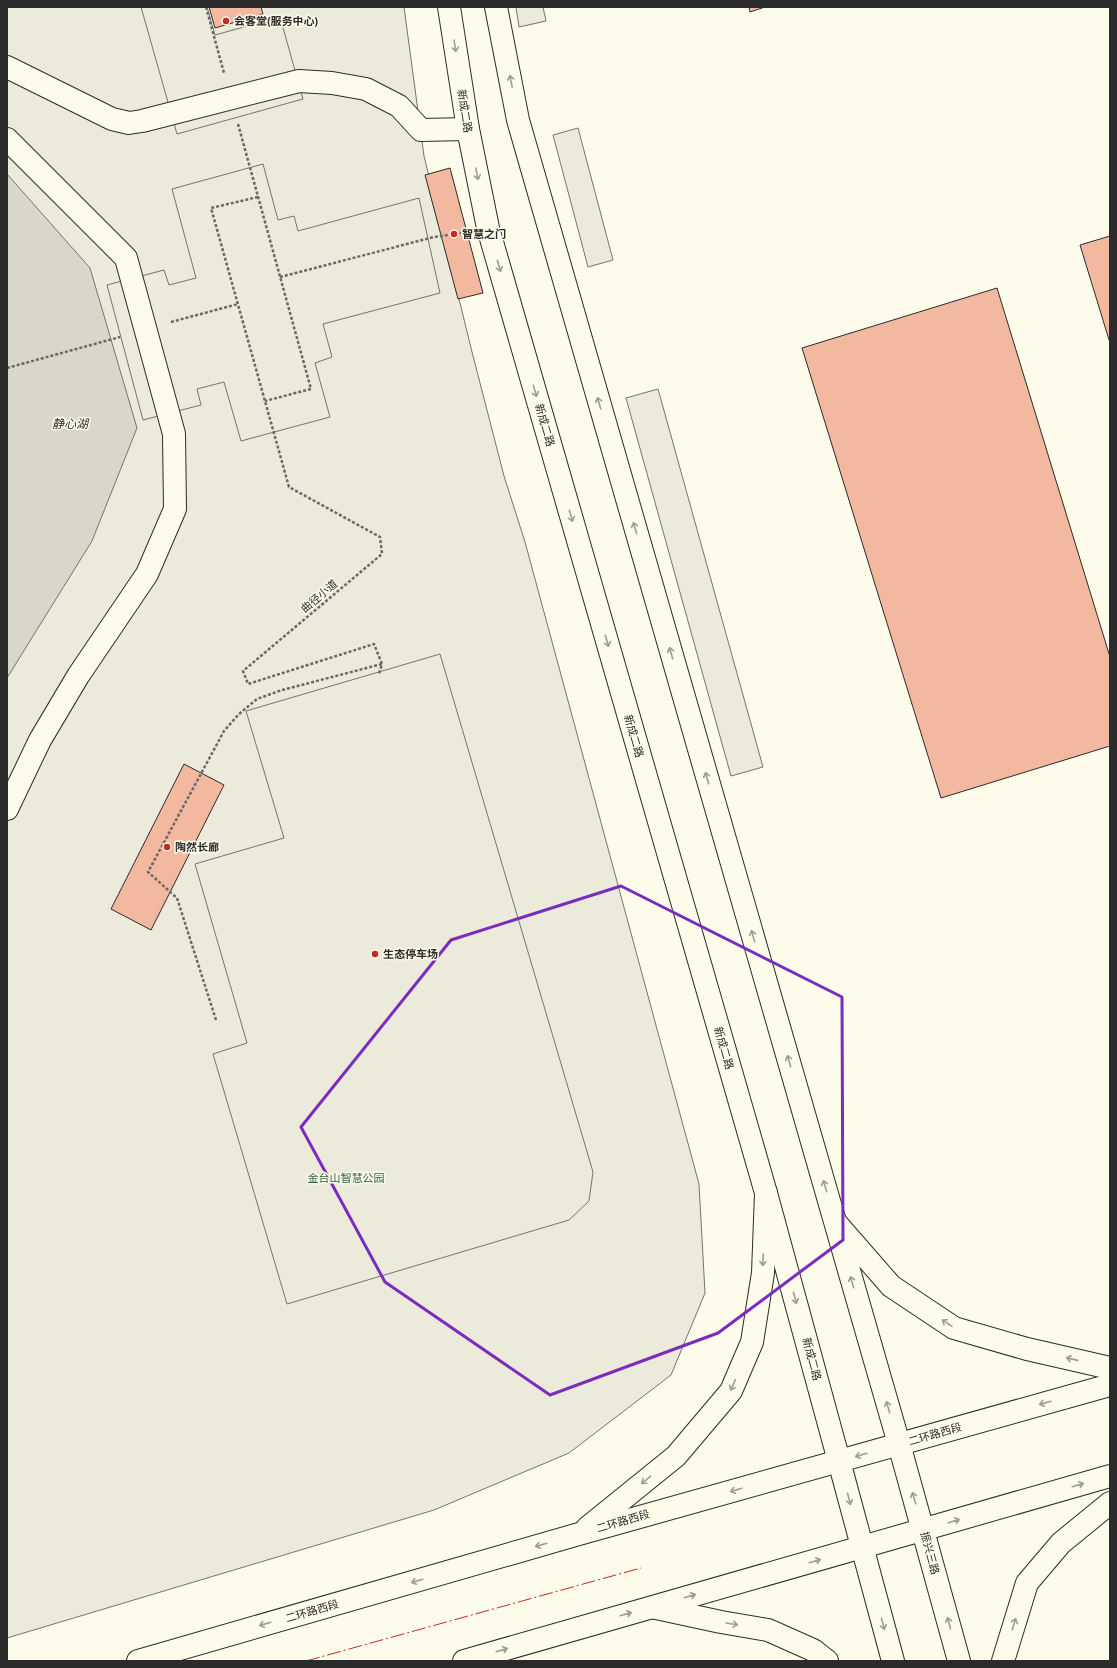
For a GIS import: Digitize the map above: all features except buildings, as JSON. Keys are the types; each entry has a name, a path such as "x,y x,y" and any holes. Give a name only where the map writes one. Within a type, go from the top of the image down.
{"main road":[{"name":"新成二路","path":"449,7 468,129 488,228 766,1193 839,1461"},
{"path":"496,7 518,120 899,1444"},
{"path":"7,67 112,118 129,123 231,99 298,81 332,83 366,90 399,106 422,130 468,129"},
{"path":"7,139 126,258 174,434 175,509 148,574 78,676 40,740 7,809"},
{"path":"579,1534 676,1456 731,1391 752,1342 763,1273 766,1193"},
{"path":"836,1223 891,1286 954,1328 1027,1349 1110,1368"},
{"name":"二环路西段","path":"138,1661 579,1534 1110,1385"},
{"name":"振兴三路","path":"899,1444 959,1661"},
{"path":"839,1461 893,1661"},
{"path":"464,1661 1110,1476"},
{"path":"1003,1661 1026,1583 1061,1542 1110,1503"},
{"path":"652,1607 720,1622 768,1630 813,1650 827,1661"}],"path":[{"path":"206,7 280,277 310,388 265,401 211,208 258,197"},
{"path":"280,277 434,237"},
{"path":"7,368 238,304"},
{"name":"曲径小道","path":"265,401 289,487 380,537 382,554 243,671 248,684 374,644 382,664"},
{"path":"379,674 382,664"},
{"path":"216,1020 177,898 148,872 224,731 239,714 257,699 282,690 382,664"}],"highlighted area":[{"path":"621,886 842,997 843,1240 718,1333 550,1395 385,1282 301,1127 451,940"}],"green space":[{"name":"金台山智慧公园","path":"7,7 404,7 424,156 472,352 504,476 525,542 699,1184 705,1293 671,1375 569,1453 434,1510 7,1638"}],"shaded area":[{"path":"141,7 207,7 215,35 280,17 303,99 177,134"},
{"path":"516,7 543,7 546,21 519,27"},
{"path":"578,128 613,260 588,267 553,135"},
{"path":"263,164 278,220 294,216 298,231 419,198 440,293 323,324 332,357 315,363 330,417 241,441 224,382 197,389 201,405 143,420 107,285 164,270 169,285 196,278 172,189"},
{"path":"658,389 763,767 731,776 626,398"},
{"name":"生态停车场","path":"440,654 593,1172 589,1201 569,1220 287,1304 213,1054 247,1043 195,864 284,838 246,711"}],"water":[{"name":"静心湖","path":"7,174 90,268 137,428 92,541 7,678"}],"power":[{"path":"306,1661 641,1568"}],"place":[{"name":"会客堂(服务中心)","path":"226,21"},
{"name":"智慧之门","path":"454,234"},
{"name":"陶然长廊","path":"167,847"},
{"name":"生态停车场","path":"375,954"}]}
